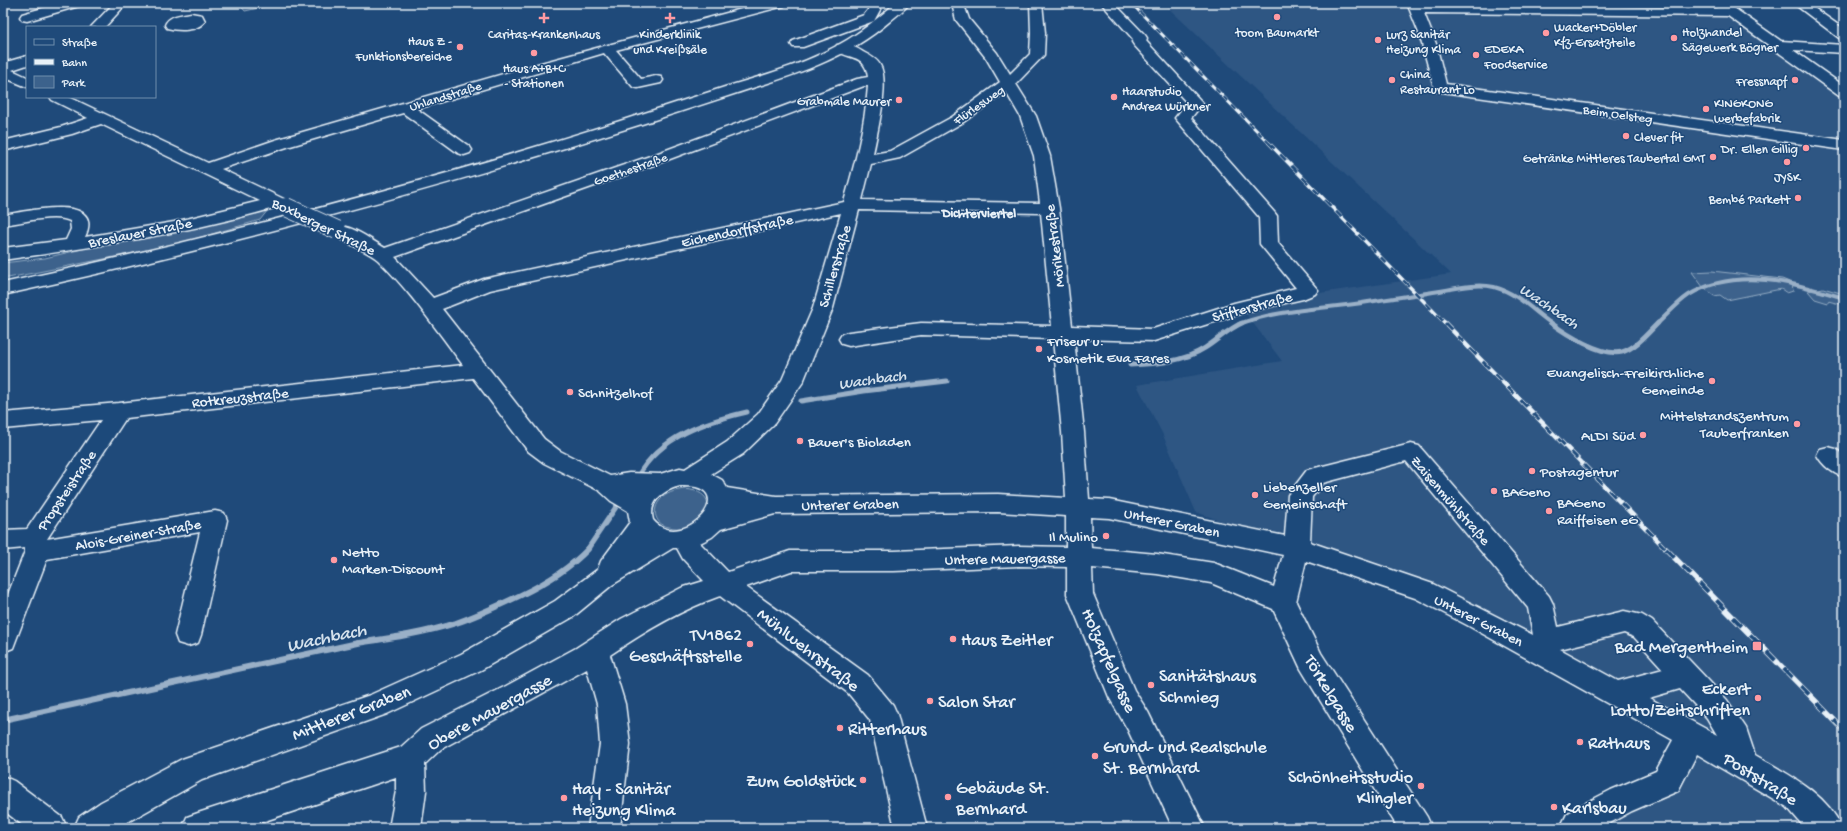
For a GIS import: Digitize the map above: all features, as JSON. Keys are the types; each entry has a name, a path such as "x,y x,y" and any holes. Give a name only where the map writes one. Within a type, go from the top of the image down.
{"street":[{"path":"27,17 74,3"},
{"path":"99,26 120,3"},
{"name":"Uhlandstraße","path":"207,169 274,145 661,32 779,3"},
{"path":"798,44 869,18 874,10 874,3"},
{"path":"3,289 84,272 223,239 386,196 782,74 842,48 866,34 904,3"},
{"name":"Flürlesweg","path":"864,160 894,155 958,120 1009,83 1037,54 1038,34 1036,3"},
{"name":"Stifterstraße","path":"849,339 921,329 1154,335 1242,308 1296,296 1308,290 1269,244 1268,216 1183,118 1195,103 1139,42 1140,38 1107,3"},
{"path":"1718,3 1841,89"},
{"path":"1799,3 1844,35"},
{"path":"1415,6 1731,12"},
{"name":"Beim Oelsteg","path":"1415,6 1434,63 1440,88 1844,145"},
{"name":"Mörikestraße","path":"959,8 963,20 992,56 1028,116 1042,156 1050,208 1063,333 1078,506"},
{"path":"159,29 172,25"},
{"name":"Schillerstraße","path":"690,477 713,460 735,448 766,419 792,382 823,308 864,160 874,110 876,81 874,66 869,61 866,34"},
{"path":"1776,45 1844,49"},
{"path":"607,48 638,84 656,80"},
{"path":"842,48 856,53 869,61"},
{"path":"3,68 26,60"},
{"path":"809,63 832,60 869,61"},
{"path":"3,71 25,82"},
{"name":"Goethestraße","path":"382,255 656,159 862,82 876,81"},
{"path":"3,86 25,82"},
{"name":"Boxberger Straße","path":"59,98 359,240 382,255 431,306 536,445 552,457 608,485 641,516"},
{"path":"405,107 464,150"},
{"path":"3,146 66,131 103,118"},
{"name":"Breslauer Straße","path":"3,254 141,234 281,204"},
{"name":"Eichendorffstraße","path":"431,306 484,284 852,205 1050,208"},
{"path":"3,220 68,213 75,215 79,218 80,229 73,244"},
{"name":"Rotkreuzstraße","path":"3,421 119,410 478,370"},
{"name":"Propsteistraße","path":"3,640 36,545 119,410"},
{"name":"Schillerstraße","path":"718,491 735,448"},
{"name":"Zaisenmühlstraße","path":"1297,548 1300,495 1315,476 1411,452 1540,604 1546,648"},
{"path":"608,485 629,482 661,483 680,477 700,478 718,491 722,504 715,521 702,531 676,538 657,536 648,531 641,516 647,494 661,483"},
{"name":"Unterer Graben","path":"718,491 776,505"},
{"name":"Unterer Graben","path":"715,521 776,505 998,502 1109,509 1297,548 1424,591 1476,617 1546,648 1617,694"},
{"name":"Holzapfelgasse","path":"1078,506 1080,594 1123,698 1138,721 1189,828"},
{"name":"Mittlerer Graben","path":"603,578 641,516"},
{"name":"Alois-Greiner-Straße","path":"36,545 215,520 188,635"},
{"name":"Mittlerer Graben","path":"90,828 112,813 193,769 377,705 471,662 564,609 603,578 676,538"},
{"name":"Mühlwehrstraße","path":"676,538 723,584 858,684 883,714 911,828"},
{"path":"3,540 36,545"},
{"path":"1283,602 1297,548"},
{"name":"Untere Mauergasse","path":"723,584 790,561 894,561 1019,556 1078,557 1157,564 1214,573 1283,602"},
{"name":"Obere Mauergasse","path":"198,828 410,758 431,739 516,695 586,656 630,627 683,600 723,584"},
{"name":"Törkelgasse","path":"1283,602 1311,661 1416,828"},
{"path":"1546,648 1624,622 1633,623 1643,629 1717,709 1736,738 1742,764"},
{"path":"595,649 611,704 616,744 604,828"},
{"path":"1617,694 1686,675"},
{"name":"Poststraße","path":"1617,694 1798,797 1826,828"},
{"path":"1576,828 1578,825 1602,810 1634,794 1667,781 1691,735"},
{"path":"405,828 411,791 410,758"},
{"path":"3,791 51,828"}],"shaded area":[{"path":"1163,3 1719,3 1844,93 1844,828 1627,828 1602,810 1634,794 1690,736 1476,617 1297,548 1196,512 1162,433 1137,385 1282,361 1243,310 1313,294 1451,274"}],"green space":[{"path":"238,3 281,3 245,11"},
{"path":"268,210 260,220 174,245 3,279 3,263 45,258 103,244 136,239"},
{"path":"1712,271 1782,279 1792,283 1793,291 1787,293 1781,289 1727,300 1720,295 1714,296 1703,287 1692,272"},
{"path":"1823,288 1844,294 1844,305 1828,301 1828,303 1815,299 1808,291"},
{"path":"685,489 698,492 706,498 708,505 706,513 700,520 681,528 664,525 657,519 656,515 655,510 659,501 670,493"}],"waterway":[{"name":"Wachbach","path":"1658,323 1676,305 1689,295 1707,286 1726,281 1746,279 1766,280 1805,287 1844,298"},
{"name":"Wachbach","path":"1242,323 1286,312 1368,302 1467,286 1487,286 1511,293 1552,324"},
{"name":"Wachbach","path":"1130,365 1159,363 1197,353 1232,328 1242,323"},
{"name":"Wachbach","path":"1551,323 1585,344 1614,353 1622,352 1632,347 1642,340 1658,323"},
{"name":"Wachbach","path":"801,401 864,391 947,381"},
{"name":"Wachbach","path":"638,476 648,462 671,441 700,426 747,412"},
{"name":"Wachbach","path":"587,550 616,507"},
{"name":"Wachbach","path":"3,720 358,643 408,635 444,627 481,613 539,586 557,575 587,550"}],"railway":[{"path":"1131,3 1270,144"},
{"path":"1269,143 1446,324"},
{"path":"1445,323 1667,550"},
{"path":"1666,549 1844,730"}],"place":[{"name":"toom Baumarkt","path":"1277,17"},
{"name":"Caritas-Krankenhaus","path":"544,18"},
{"name":"Kinderklinik und Kreißsäle","path":"670,18"},
{"name":"Wacker+Döbler Kfz-Ersatzteile","path":"1546,33"},
{"name":"Holzhandel Sägewerk Bögner","path":"1674,38"},
{"name":"Lurz Sanitär Heizung Klima","path":"1378,40"},
{"name":"Haus Z - Funktionsbereiche","path":"460,47"},
{"name":"Haus A+B+C - Stationen","path":"534,53"},
{"name":"EDEKA Foodservice","path":"1476,55"},
{"name":"China Restaurant Lo","path":"1392,80"},
{"name":"Fressnapf","path":"1795,80"},
{"name":"Haarstudio Andrea Würkner","path":"1114,97"},
{"name":"Grabmale Maurer","path":"899,100"},
{"name":"KINGKONG werbefabrik","path":"1706,109"},
{"name":"Clever fit","path":"1626,136"},
{"name":"Dr. Ellen Gillig","path":"1806,148"},
{"name":"Getränke Mittleres Taubertal GMT","path":"1713,157"},
{"name":"JYSK","path":"1787,162"},
{"name":"Bembé Parkett","path":"1798,198"},
{"name":"Friseur u. Kosmetik Eva Fares","path":"1039,349"},
{"name":"Evangelisch-Freikirchliche Gemeinde","path":"1712,381"},
{"name":"Schnitzelhof","path":"570,392"},
{"name":"Mittelstandszentrum Tauberfranken","path":"1797,424"},
{"name":"ALDI Süd","path":"1643,435"},
{"name":"Bauer's Bioladen","path":"800,441"},
{"name":"Postagentur","path":"1532,471"},
{"name":"BAGeno","path":"1494,491"},
{"name":"Liebenzeller Gemeinschaft","path":"1255,495"},
{"name":"BAGeno Raiffeisen eG","path":"1549,511"},
{"name":"Il Mulino","path":"1106,536"},
{"name":"Netto Marken-Discount","path":"334,560"},
{"name":"Haus Zeitler","path":"953,639"},
{"name":"TV1862 Geschäftsstelle","path":"750,644"},
{"name":"Bad Mergentheim","path":"1757,646"},
{"name":"Sanitätshaus Schmieg","path":"1151,685"},
{"name":"Eckert Lotto/Zeitschriften","path":"1758,698"},
{"name":"Salon Star","path":"930,701"},
{"name":"Ritterhaus","path":"840,728"},
{"name":"Rathaus","path":"1580,742"},
{"name":"Grund- und Realschule St. Bernhard","path":"1095,756"},
{"name":"Zum Goldstück","path":"863,780"},
{"name":"Schönheitsstudio Klingler","path":"1421,786"},
{"name":"Gebäude St. Bernhard","path":"948,797"},
{"name":"Hay - Sanitär Heizung Klima","path":"564,798"},
{"name":"Karlsbau","path":"1554,807"}],"district":[{"name":"Dichterviertel","path":"979,212"}]}
